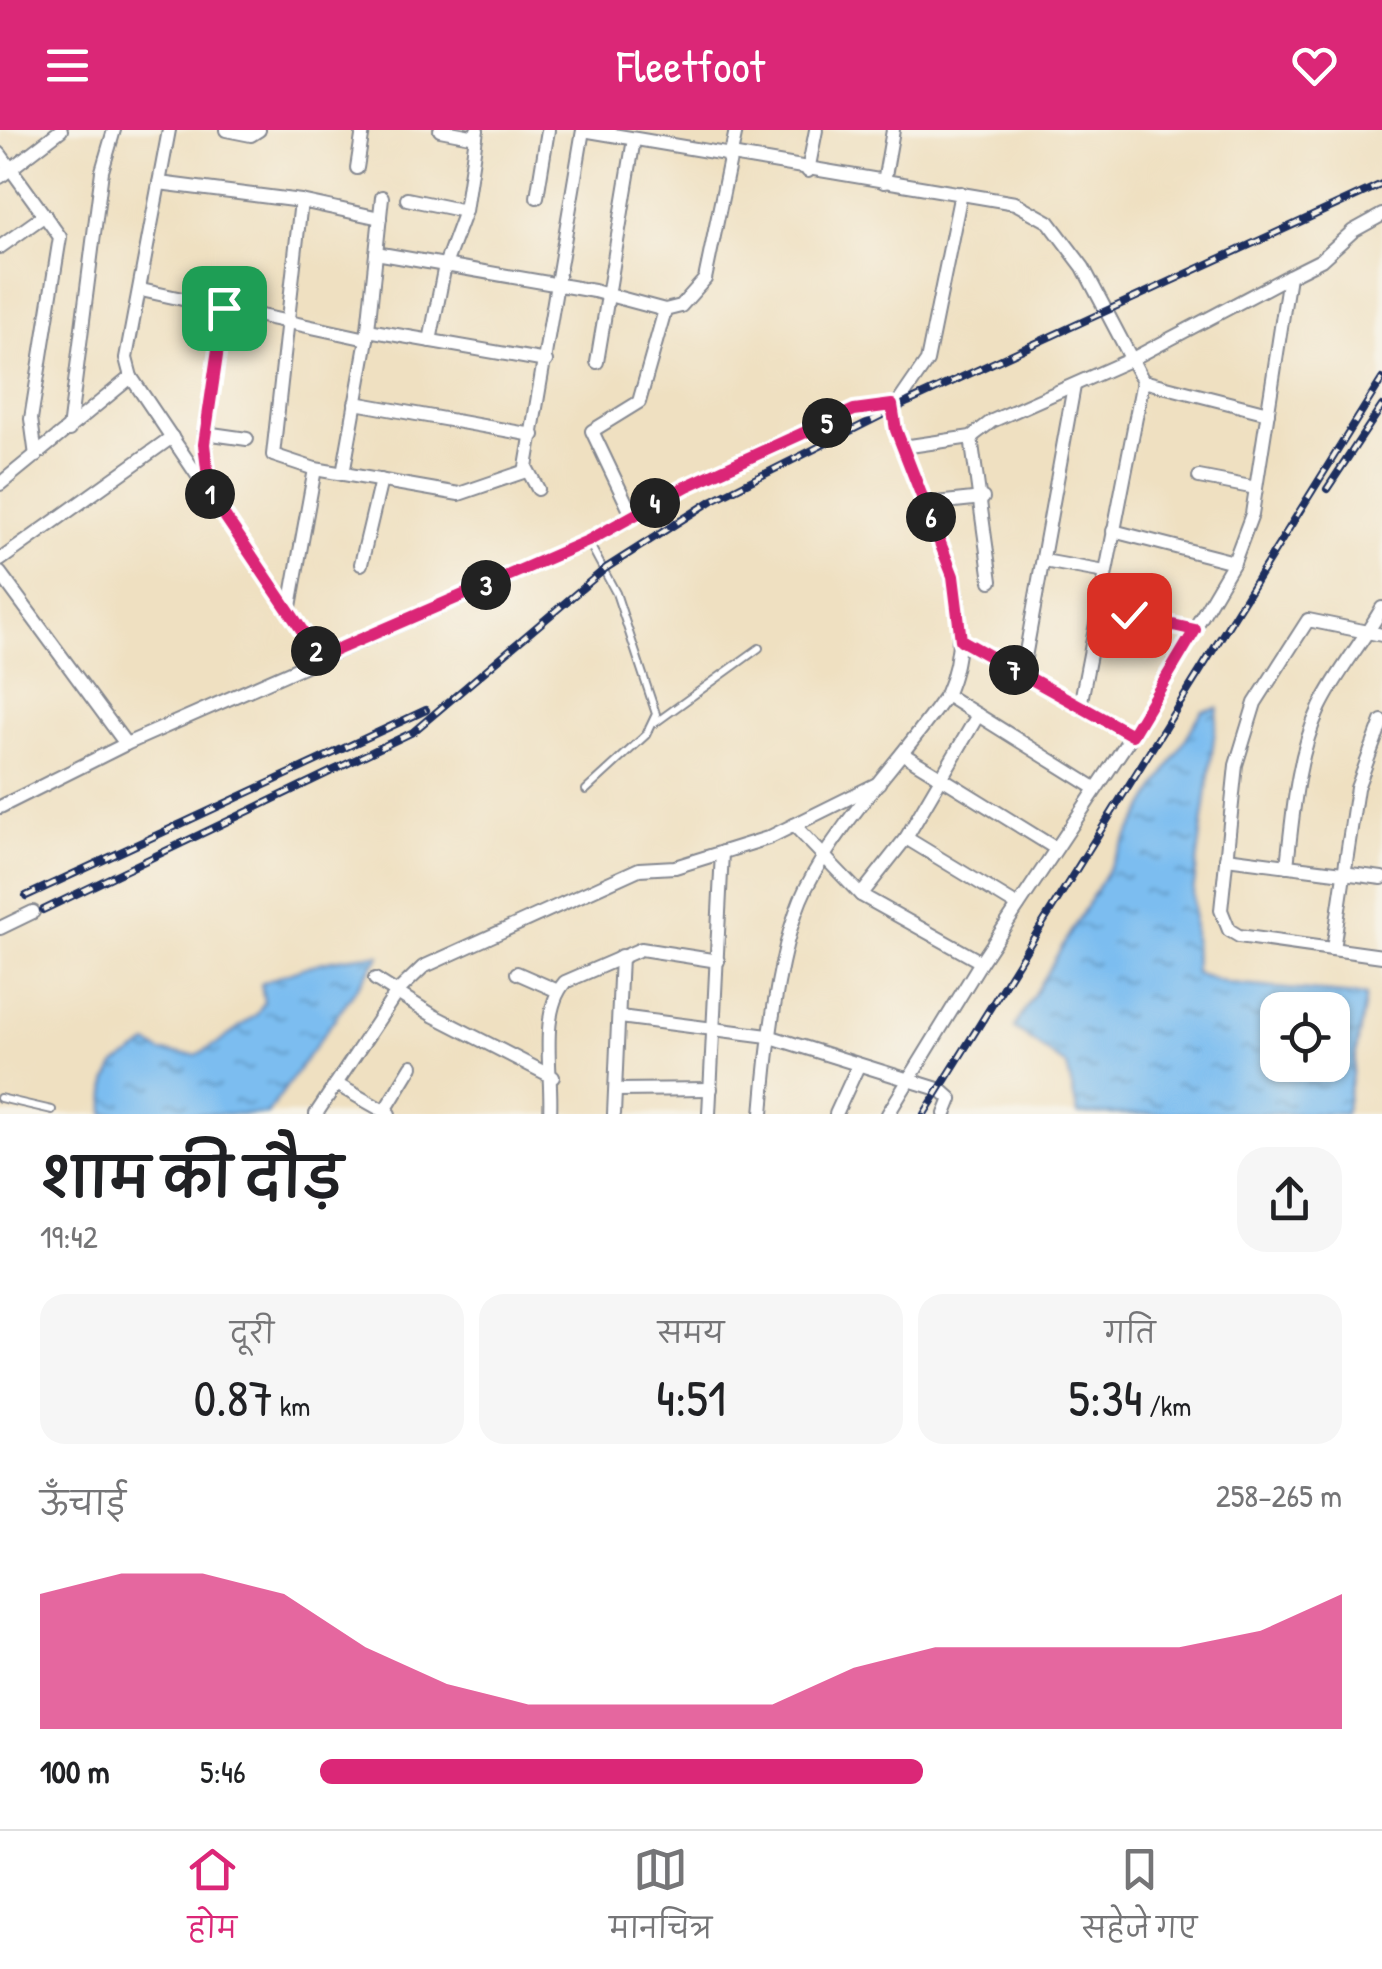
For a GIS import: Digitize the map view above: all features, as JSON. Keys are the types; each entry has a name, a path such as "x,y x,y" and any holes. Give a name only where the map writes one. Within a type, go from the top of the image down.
{"street":[{"path":"5,173 60,130"},
{"path":"69,430 102,171 114,130"},
{"path":"168,130 126,358 131,376 320,657"},
{"path":"226,130 252,135 259,130"},
{"path":"357,168 363,130"},
{"path":"430,341 445,265 464,211 477,134 440,130"},
{"path":"537,197 548,130"},
{"path":"538,488 526,470 583,130 634,140 656,136 731,157 1016,203 1049,222 1083,267 1143,381 1080,706"},
{"path":"376,253 559,285 665,310 681,306 705,279 736,130"},
{"path":"808,171 816,130"},
{"path":"884,182 893,130"},
{"path":"597,362 634,140"},
{"path":"0,154 5,173 46,215 60,244 31,420 36,456"},
{"path":"160,182 301,201 380,218"},
{"path":"0,807 126,744 588,541 632,515 854,410 892,405 917,380 927,360 961,193"},
{"path":"343,474 367,334 382,197"},
{"path":"407,198 464,211"},
{"path":"301,201 271,452 277,458 314,469 468,493 526,470"},
{"path":"0,248 46,215"},
{"path":"902,447 970,437 992,421 1134,358 1321,260 1353,231 1382,215"},
{"path":"888,1114 981,962 1132,735 1234,562 1247,534 1290,276"},
{"path":"141,290 286,321 546,361"},
{"path":"210,494 203,454 224,308"},
{"path":"632,515 592,435 596,426 639,402 665,310"},
{"path":"0,484 131,376"},
{"path":"1143,381 1268,414"},
{"path":"1022,674 1074,386"},
{"path":"356,403 533,436"},
{"path":"762,1114 768,1036 800,900 822,859 946,696 961,640 953,576 902,447 892,405"},
{"path":"205,433 247,439"},
{"path":"0,560 172,437"},
{"path":"970,437 983,498 991,581"},
{"path":"289,612 314,469"},
{"path":"1199,477 1256,488"},
{"path":"361,564 381,480"},
{"path":"926,504 983,498"},
{"path":"1113,532 1234,562"},
{"path":"1044,560 1106,572"},
{"path":"0,573 126,744"},
{"path":"1287,866 1296,789 1310,730 1320,705 1375,633 1382,608"},
{"path":"1129,615 1195,630"},
{"path":"1375,633 1312,620 1304,623 1250,715 1232,783 1221,910 1230,930 1239,936 1382,956"},
{"path":"961,640 1132,735"},
{"path":"946,696 1096,788"},
{"path":"861,895 906,838 978,716"},
{"path":"1333,950 1356,788 1382,722"},
{"path":"904,754 1055,848"},
{"path":"316,1114 397,992 424,967 638,869 674,866 722,852 794,825 882,782"},
{"path":"794,825 822,859 861,895 981,962"},
{"path":"906,838 1018,906"},
{"path":"709,1114 722,852"},
{"path":"1226,858 1382,878"},
{"path":"0,928 33,912"},
{"path":"550,1114 551,1016 558,991 576,975 621,956 658,949 718,961"},
{"path":"614,1114 621,956"},
{"path":"518,973 558,991"},
{"path":"376,979 553,1077"},
{"path":"620,1017 768,1036 941,1090 951,1099 945,1114"},
{"path":"336,1084 386,1113 412,1066"},
{"path":"836,1114 858,1066"},
{"path":"616,1090 711,1089"}],"lane":[{"path":"588,541 616,593 653,699 654,723"},
{"path":"586,790 654,723 759,648"},
{"path":"0,1098 52,1110"}],"water":[{"path":"1218,708 1193,893 1195,973 1229,984 1320,992 1260,992 1260,1082 1350,1082 1350,995 1366,996 1345,1114 1078,1114 1067,1066 1014,1028 1202,711"},
{"path":"380,955 267,1114 104,1114 107,1082 115,1065 148,1044 162,1052 196,1055 257,1014 264,1002 261,984 319,963"}],"railway":[{"path":"43,910 413,732 606,568 713,500 908,402 1382,184"},
{"path":"924,1114 1382,379"},
{"path":"1327,489 1382,406"},
{"path":"26,896 426,710"}],"route":[{"path":"224,308 203,454 210,494 320,657 588,541 687,486 780,447 854,410 877,404 892,405 896,430 946,556 953,576 961,640 1132,735 1195,630 1129,615"}]}
